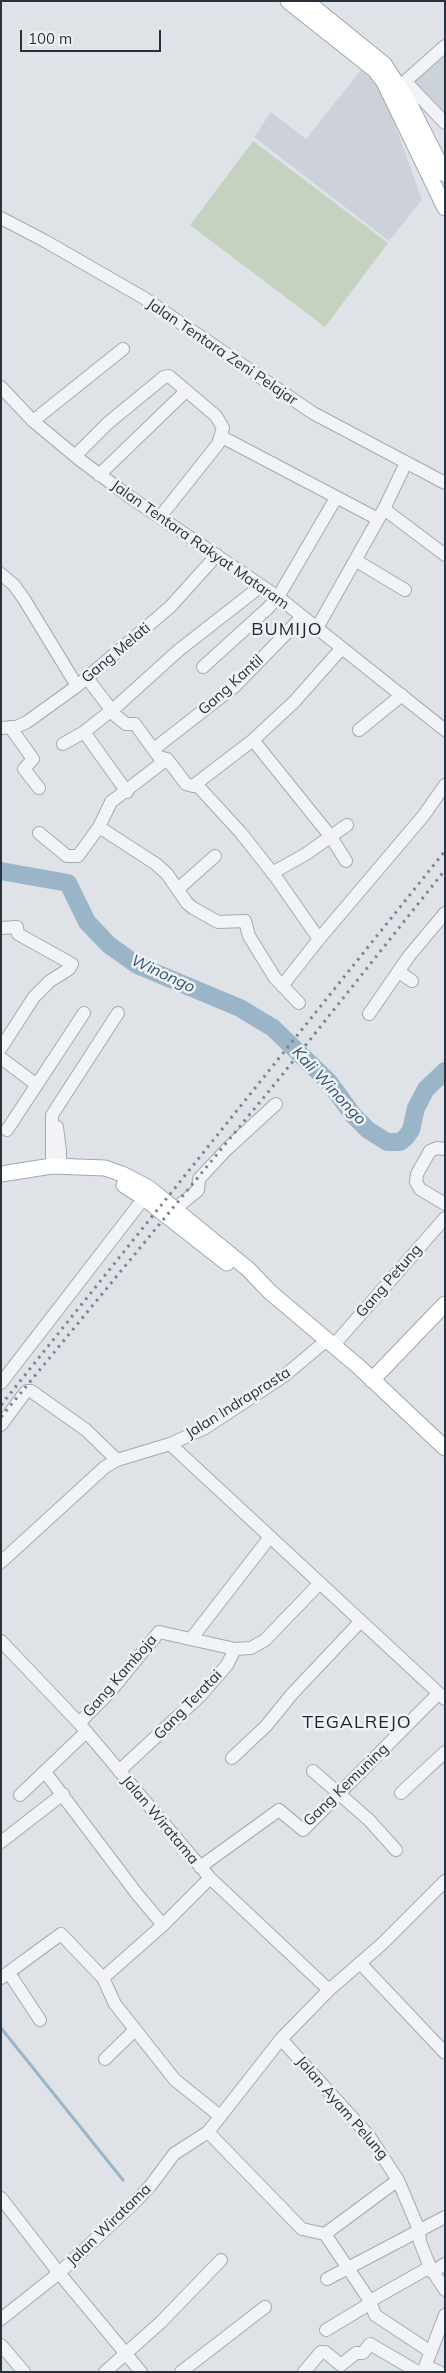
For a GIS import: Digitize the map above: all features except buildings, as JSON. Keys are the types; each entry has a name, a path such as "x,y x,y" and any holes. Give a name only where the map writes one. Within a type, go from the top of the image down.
{"main road":[{"path":"288,1 375,70 384,82 445,208"},
{"path":"306,1 373,53 403,84 445,174"},
{"path":"1,1174 56,1166 105,1168 122,1174 149,1188 176,1208 248,1270 270,1292 372,1380 445,1448"},
{"path":"89,1168 127,1186 248,1280 270,1292"},
{"path":"372,1380 445,1304"}],"street":[{"path":"426,136 445,123 403,84 445,46"},
{"name":"Jalan Tentara Zeni Pelajar","path":"1,218 144,298 313,413 445,483"},
{"path":"34,421 124,349"},
{"path":"74,456 108,423 164,377 169,376 221,422 223,428 222,437 160,517"},
{"name":"Jalan Tentara Rakyat Mataram","path":"1,387 34,421 74,456 278,597 445,730"},
{"path":"100,475 186,391"},
{"path":"222,437 336,498 381,514 445,555"},
{"path":"317,628 381,514 406,462"},
{"path":"203,667 278,597 336,498"},
{"name":"Gang Melati","path":"6,728 27,722 82,682 170,607 217,555"},
{"path":"355,560 405,590"},
{"path":"1,574 14,585 82,682 121,721 135,724 159,756 167,759 189,786 197,785 253,740 294,702 342,648"},
{"path":"63,744 84,732 180,650 260,586"},
{"name":"Gang Kantil","path":"154,749 235,686 302,617"},
{"path":"359,730 402,695"},
{"name":"Jalan Tentara Rakyat Mataram","path":"427,715 445,724"},
{"path":"6,728 32,759 24,769 39,788"},
{"path":"84,732 127,792"},
{"path":"253,740 331,837 346,861"},
{"path":"39,833 62,853 75,858 81,854 99,827 111,802 127,792 167,759"},
{"path":"197,785 241,833 319,939"},
{"path":"282,986 424,814 445,785"},
{"path":"272,873 347,825"},
{"path":"99,827 156,864 167,874 189,905 209,918 223,922 245,921 249,936 275,978 299,1002"},
{"path":"178,890 215,856"},
{"path":"370,1014 399,972 445,913"},
{"path":"1,928 16,927 18,934 72,963 69,969 50,980 34,997 1,1048"},
{"path":"399,972 412,982"},
{"path":"7,1130 84,1013"},
{"path":"56,1166 58,1131 52,1116 118,1013"},
{"path":"1,1058 37,1084"},
{"path":"176,1208 198,1190 199,1179 226,1149 276,1104"},
{"path":"445,1148 437,1148 430,1152 417,1174 416,1182 420,1189 445,1204"},
{"path":"4,1375 144,1198"},
{"name":"Gang Petung","path":"330,1343 445,1218"},
{"name":"Jalan Indraprasta","path":"1,1562 81,1487 117,1460 170,1444 205,1428 242,1405 330,1343"},
{"path":"1,1425 24,1394 27,1391 32,1391 86,1430 117,1460"},
{"path":"170,1444 442,1697"},
{"path":"191,1639 270,1537"},
{"path":"235,1649 251,1648 265,1640 320,1584"},
{"path":"232,1758 266,1726 292,1694 360,1622"},
{"name":"Gang Kamboja","path":"83,1727 108,1693 159,1632 235,1649"},
{"name":"Jalan Wiratama","path":"1,1641 83,1727 210,1878 329,1990"},
{"name":"Gang Teratai","path":"119,1771 200,1696 227,1665 235,1649"},
{"name":"Gang Kemuning","path":"200,1867 279,1810 303,1830 442,1697"},
{"path":"20,1795 45,1772 83,1727"},
{"path":"401,1793 445,1752"},
{"path":"313,1771 340,1793 396,1850"},
{"path":"45,1772 137,1894 163,1925"},
{"path":"1,1842 62,1794"},
{"path":"103,1978 163,1925 210,1878"},
{"name":"Jalan Wiratama","path":"1,2319 59,2273 151,2185 174,2154 208,2132 281,2039 329,1990 442,1889"},
{"path":"40,2020 5,1976 61,1934 103,1978 115,2004 175,2080 220,2116"},
{"path":"360,1963 445,2053"},
{"path":"105,2059 135,2030"},
{"name":"Jalan Ayam Pelung","path":"281,2039 369,2136 398,2180 419,2230 420,2242 431,2269 445,2290"},
{"path":"208,2132 302,2229 326,2234 346,2267 371,2302 375,2315 431,2352"},
{"path":"326,2234 398,2180"},
{"path":"1,2198 59,2273 141,2372"},
{"path":"327,2279 346,2267 445,2217"},
{"path":"105,2372 124,2353 161,2322 221,2260"},
{"path":"326,2330 371,2302 431,2269 445,2264"},
{"path":"181,2372 266,2307"},
{"path":"422,2370 445,2315"},
{"path":"304,2372 321,2352 325,2352 341,2365 356,2353 363,2353 370,2344 422,2370 439,2372"},
{"path":"1,2345 24,2372"}],"shaded area":[{"path":"445,49 445,116 412,83"},
{"path":"361,70 381,85 422,200 389,241 254,137 271,112 306,139"}],"green space":[{"path":"253,141 388,243 325,327 190,225"}],"waterway":[{"name":"Kali Winongo","path":"1,871 68,883 87,922 109,945 137,965 240,1008 273,1028 329,1082 353,1115 368,1130 387,1142 400,1142 406,1137 411,1130 416,1108 426,1089 445,1071"},
{"path":"1,2028 123,2180"}],"railway":[{"path":"1,1405 445,851"},
{"path":"1,1417 278,1080 445,870"}],"district":[{"name":"BUMIJO","path":"287,630"},
{"name":"TEGALREJO","path":"357,1723"}],"water label":[{"name":"Winongo","path":"163,974"}]}
